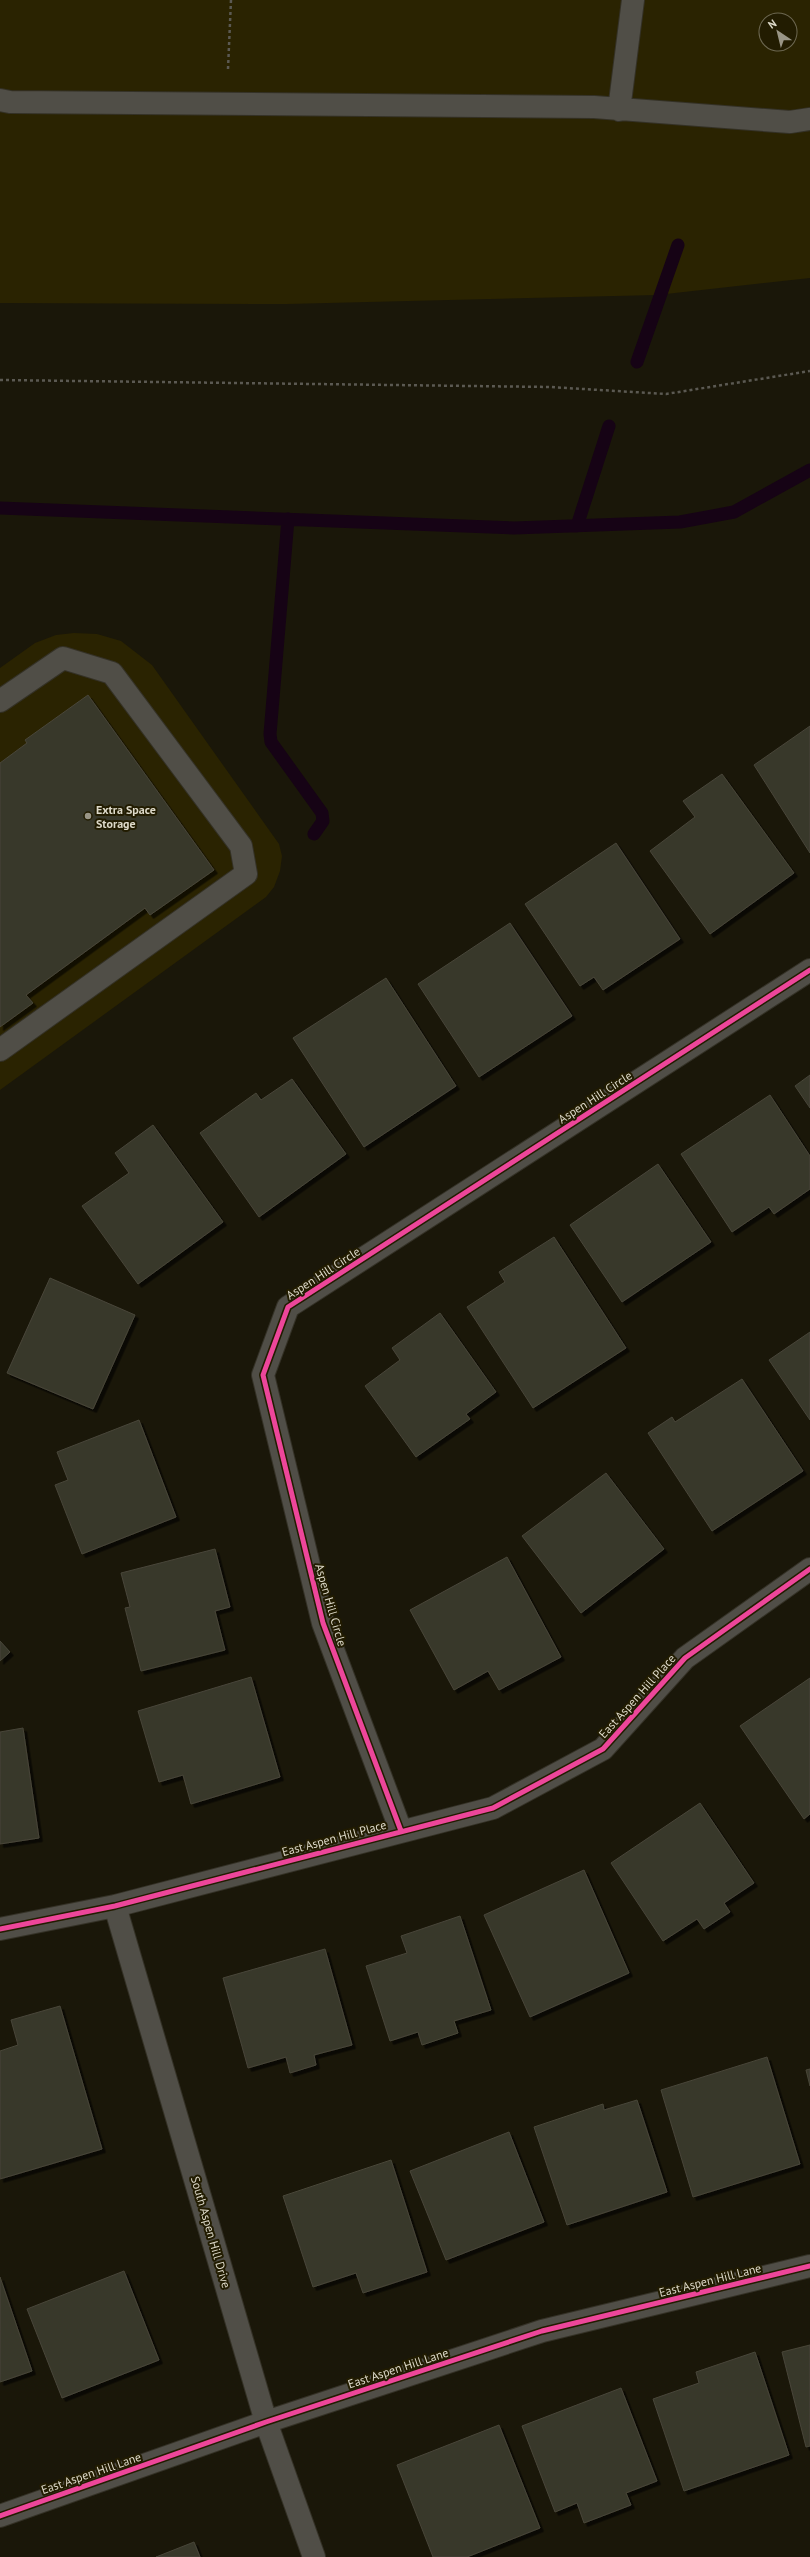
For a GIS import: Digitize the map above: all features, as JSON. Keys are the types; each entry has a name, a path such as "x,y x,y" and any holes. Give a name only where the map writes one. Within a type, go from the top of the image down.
{"street":[{"path":"619,110 633,0"},
{"path":"0,100 10,102 594,107 790,122 810,119"},
{"path":"0,701 63,658 112,672 241,846 246,874 0,1050"},
{"name":"Aspen Hill Circle","path":"401,1831 323,1622 263,1375 288,1307 810,970"},
{"name":"East Aspen Hill Place","path":"0,1929 115,1906 493,1808 603,1748 685,1658 810,1568"},
{"name":"South Aspen Hill Drive","path":"115,1906 266,2422 314,2557"},
{"name":"East Aspen Hill Lane","path":"0,2516 266,2422 542,2331 810,2266"}],"path":[{"path":"227,104 231,0"},
{"path":"0,380 550,387 666,394 810,371"}],"shaded area":[{"path":"0,0 810,0 810,278 657,295 287,304 0,303"},
{"path":"74,633 97,634 121,641 152,665 279,844 282,856 280,871 274,887 266,897 0,1090 0,668 35,643 56,635"}],"building":[{"name":"Extra Space Storage","path":"88,695 214,870 150,915 145,908 26,995 33,1003 0,1027 0,763 27,743 25,740"},
{"path":"810,726 810,853 754,765"},
{"path":"722,774 794,873 710,934 650,851 695,817 683,801"},
{"path":"616,843 680,939 603,990 594,977 580,986 525,904"},
{"path":"510,923 572,1016 479,1077 418,984"},
{"path":"386,978 456,1086 364,1147 293,1038"},
{"path":"810,1075 810,1108 795,1086"},
{"path":"292,1079 346,1154 259,1217 200,1133 256,1093 261,1100"},
{"path":"770,1095 810,1156 810,1189 774,1214 769,1207 732,1232 681,1154"},
{"path":"153,1125 223,1222 138,1284 82,1206 129,1173 115,1153"},
{"path":"658,1164 711,1242 622,1302 570,1225"},
{"path":"554,1237 626,1348 533,1408 467,1307 505,1282 499,1272"},
{"path":"50,1278 135,1315 93,1409 7,1373"},
{"path":"440,1313 496,1392 466,1414 470,1419 416,1457 365,1386 400,1360 392,1348"},
{"path":"810,1332 810,1420 769,1360"},
{"path":"742,1379 803,1471 712,1531 648,1433 672,1417 675,1422"},
{"path":"139,1420 176,1517 82,1554 55,1485 68,1480 57,1452"},
{"path":"606,1473 664,1549 581,1613 522,1536"},
{"path":"215,1549 230,1607 215,1611 225,1650 141,1671 125,1608 130,1607 121,1573"},
{"path":"507,1557 561,1657 499,1690 488,1671 454,1690 410,1610"},
{"path":"0,1641 10,1652 0,1661"},
{"path":"251,1677 280,1777 191,1804 183,1775 159,1782 138,1711"},
{"path":"810,1678 810,1814 804,1819 740,1726"},
{"path":"23,1728 39,1838 0,1844 0,1732"},
{"path":"700,1803 754,1883 724,1903 730,1912 704,1929 697,1919 663,1941 611,1863"},
{"path":"584,1870 629,1973 530,2017 484,1915"},
{"path":"460,1916 491,2010 454,2021 458,2033 422,2045 418,2032 390,2041 366,1966 407,1953 401,1936"},
{"path":"325,1949 352,2045 314,2055 316,2065 290,2073 286,2057 248,2068 223,1978"},
{"path":"60,2006 102,2149 0,2179 0,2051 18,2045 11,2020"},
{"path":"767,2057 800,2164 693,2197 661,2090"},
{"path":"810,2069 810,2086 806,2070"},
{"path":"637,2100 667,2192 567,2225 534,2127 603,2104 604,2110"},
{"path":"509,2132 544,2222 446,2260 410,2171"},
{"path":"391,2160 427,2272 363,2293 356,2273 313,2287 283,2196"},
{"path":"124,2271 159,2360 62,2398 27,2309"},
{"path":"0,2277 32,2371 0,2382"},
{"path":"810,2345 810,2446 806,2447 782,2352"},
{"path":"755,2352 789,2455 684,2491 653,2399 699,2383 696,2372"},
{"path":"621,2388 657,2481 626,2493 631,2505 584,2523 577,2503 555,2512 522,2426"},
{"path":"499,2425 540,2528 467,2557 433,2557 397,2465"},
{"path":"194,2542 200,2557 156,2557"}],"waterway":[{"path":"637,362 678,245"},
{"path":"577,526 609,426"},
{"path":"0,508 514,528 680,522 734,512 810,470"},
{"path":"288,519 270,734 271,742 322,813 323,821 314,834"}],"cycle path":[{"path":"401,1831 323,1623 263,1375 288,1307 810,970"},
{"path":"0,1929 115,1906 493,1808 603,1749 685,1658 810,1569"},
{"path":"0,2516 266,2422 542,2331 810,2266"}],"place":[{"name":"Extra Space Storage","path":"88,816"}]}
